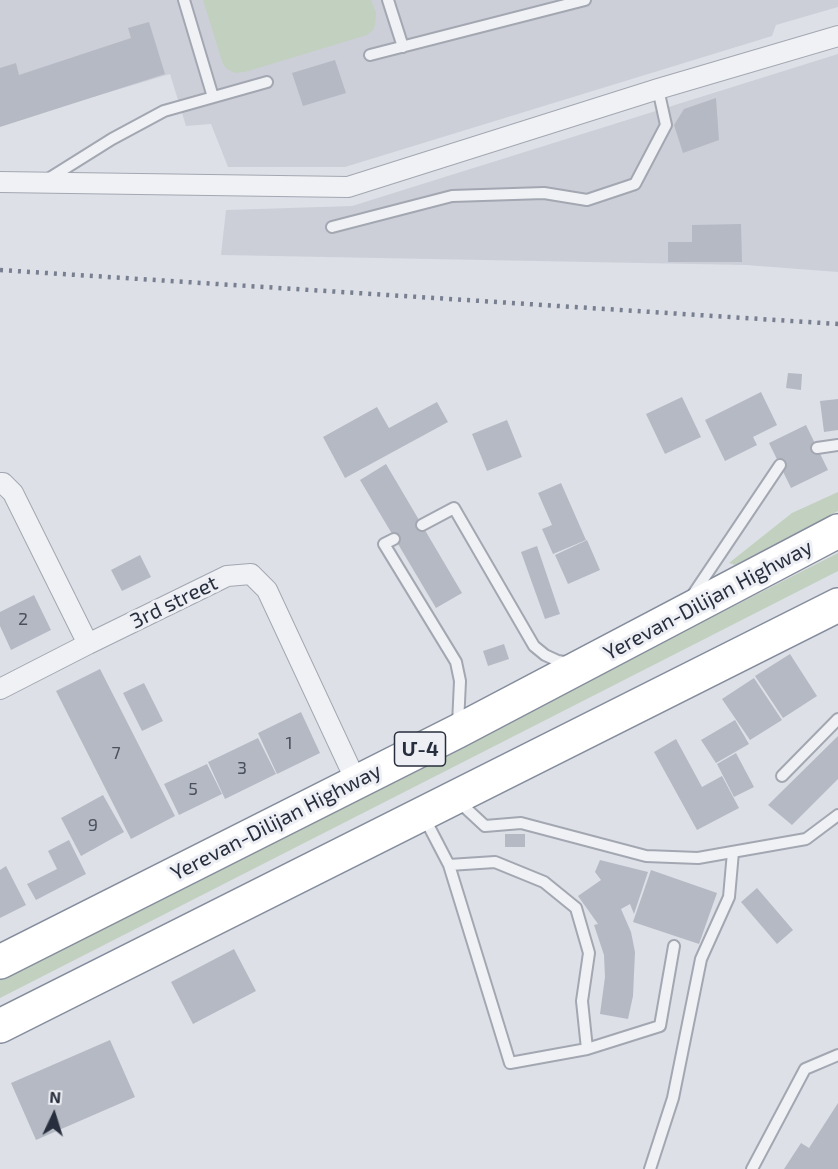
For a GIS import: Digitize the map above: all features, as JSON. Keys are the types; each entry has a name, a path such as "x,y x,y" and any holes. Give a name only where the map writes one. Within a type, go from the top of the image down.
{"highway":[{"name":"Yerevan-Dilijan Highway","path":"0,962 458,731 838,531"},
{"path":"0,1026 838,605"}],"street":[{"path":"0,182 348,187 658,89 838,36"},
{"path":"0,483 3,483 13,493 88,644"},
{"name":"3rd street","path":"0,689 227,576 251,574 267,590 356,781"}],"lane":[{"path":"184,0 213,97"},
{"path":"388,0 403,47"},
{"path":"370,55 584,0"},
{"path":"42,182 112,139 164,111 267,82"},
{"path":"332,227 452,196 544,193 588,200 635,184 666,124 658,89"},
{"path":"817,448 838,445"},
{"path":"681,613 780,465"},
{"path":"422,525 454,508 534,646 545,655 558,661 583,666"},
{"path":"394,539 384,544 456,662 460,681 458,731"},
{"path":"783,776 838,718"},
{"path":"455,798 485,826 521,823 646,856 698,858 806,839 838,816"},
{"path":"422,814 449,865 510,1063 587,1049 660,1026 674,946"},
{"path":"650,1169 673,1098 701,959 729,897 733,852"},
{"path":"449,865 495,862 544,882 576,908 589,953 582,1001 587,1049"},
{"path":"752,1169 805,1069 838,1054"}],"shaded area":[{"path":"0,0 838,0 838,7 776,25 772,36 345,167 228,167 211,124 186,126 170,74 0,125"},
{"path":"838,54 838,272 746,265 221,255 226,210 352,206"}],"green space":[{"path":"203,0 371,0 376,13 375,25 367,35 245,72 235,73 223,64"},
{"path":"838,492 838,511 735,565 729,563 792,513"},
{"path":"838,553 838,571 0,998 0,980"}],"building":[{"path":"149,22 165,74 0,127 0,68 16,63 19,75 131,38 128,28"},
{"path":"335,60 346,93 303,106 292,73"},
{"path":"716,98 719,140 683,153 674,125 684,109"},
{"path":"741,224 742,262 668,262 668,242 692,242 692,225"},
{"path":"788,373 802,374 801,390 786,388"},
{"path":"761,392 777,425 753,437 757,445 725,461 705,420"},
{"path":"682,397 701,437 665,454 646,414"},
{"path":"838,399 838,430 824,432 820,401"},
{"path":"437,402 448,422 345,478 323,437 377,407 389,428"},
{"path":"507,420 522,457 487,471 472,434"},
{"path":"806,425 828,470 791,488 769,443"},
{"path":"386,464 462,593 436,608 360,480"},
{"path":"561,483 586,540 553,554 542,529 552,525 538,493"},
{"path":"587,540 600,570 568,584 555,555"},
{"path":"537,546 560,614 545,619 521,552"},
{"path":"140,555 151,577 122,591 111,570"},
{"path":"34,595 51,630 11,650 0,626 0,612"},
{"path":"504,644 509,659 488,666 483,651"},
{"path":"790,654 817,696 783,718 755,676"},
{"path":"100,669 175,816 131,839 56,691"},
{"path":"754,678 782,720 750,740 722,699"},
{"path":"144,683 163,721 142,731 123,693"},
{"path":"301,712 320,753 277,774 258,733"},
{"path":"735,720 749,744 716,763 701,740"},
{"path":"838,736 838,779 792,825 768,805"},
{"path":"258,738 276,774 225,799 208,762"},
{"path":"676,739 702,787 722,776 739,808 697,830 654,752"},
{"path":"736,753 754,787 734,797 717,764"},
{"path":"207,764 222,794 179,815 164,784"},
{"path":"103,795 124,832 81,856 61,818"},
{"path":"505,834 525,834 525,847 505,847"},
{"path":"69,840 86,874 36,900 27,884 57,869 48,851"},
{"path":"600,860 648,872 634,914 630,904 621,909 631,932 635,952 633,996 628,1019 600,1014 605,977 604,955 594,925 598,924 578,896 601,880 595,872"},
{"path":"6,866 26,905 0,918 0,870"},
{"path":"651,870 717,893 699,944 633,922"},
{"path":"757,888 793,930 777,944 741,902"},
{"path":"234,949 256,991 193,1024 171,982"},
{"path":"110,1040 135,1097 36,1140 11,1083"},
{"path":"838,1103 838,1169 784,1169 801,1143 809,1148"}],"railway":[{"path":"0,270 838,324"}]}
